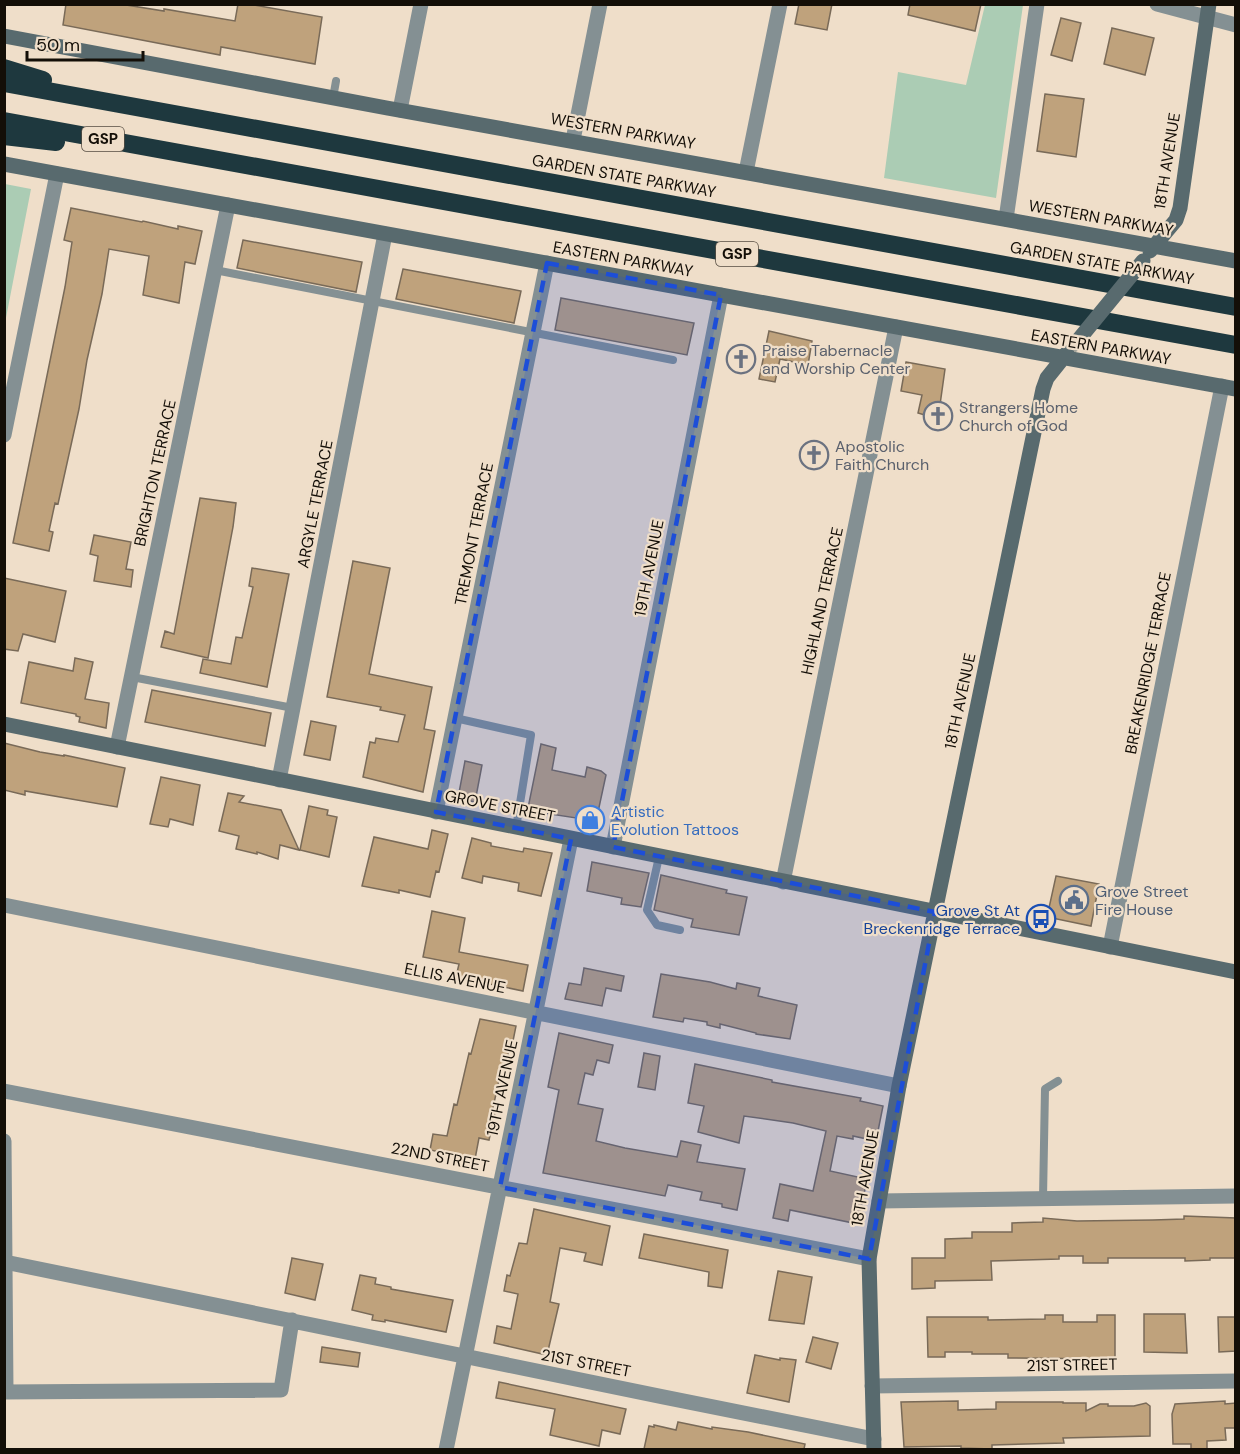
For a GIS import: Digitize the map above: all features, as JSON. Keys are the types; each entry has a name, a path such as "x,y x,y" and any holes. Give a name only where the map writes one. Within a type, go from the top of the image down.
{"highway":[{"path":"4,68 122,104"},
{"name":"GARDEN STATE PARKWAY","path":"4,83 1236,307"},
{"name":"GSP","path":"4,121 1236,345"},
{"path":"4,136 201,158"}],"main road":[{"name":"18TH AVENUE","path":"874,1444 869,1259 899,1086 1043,389 1047,378 1176,220 1180,208 1208,11"},
{"name":"WESTERN PARKWAY","path":"4,36 333,98 1236,261"},
{"name":"EASTERN PARKWAY","path":"4,164 1229,388"},
{"name":"GROVE STREET","path":"4,724 1236,972"}],"street":[{"path":"400,110 421,4"},
{"path":"573,140 600,4"},
{"path":"746,172 780,4"},
{"path":"1006,219 1037,4"},
{"path":"1157,4 1208,11 1236,25"},
{"path":"4,435 10,381 57,174"},
{"name":"BRIGHTON TERRACE","path":"117,747 228,205"},
{"name":"ARGYLE TERRACE","path":"279,780 385,234"},
{"name":"TREMONT TERRACE","path":"436,812 526,332 547,263"},
{"name":"19TH AVENUE","path":"613,847 721,295"},
{"name":"HIGHLAND TERRACE","path":"783,882 896,327"},
{"name":"BREAKENRIDGE TERRACE","path":"1110,947 1229,388"},
{"name":"19TH AVENUE","path":"447,1449 571,839"},
{"name":"ELLIS AVENUE","path":"4,905 899,1086"},
{"name":"22ND STREET","path":"4,1091 869,1259"},
{"path":"4,1141 5,1392 281,1390 292,1320"},
{"path":"879,1201 1236,1196"},
{"name":"21ST STREET","path":"5,1262 292,1320 874,1444"},
{"name":"21ST STREET","path":"872,1386 1236,1381"}],"lane":[{"path":"333,98 336,81"},
{"path":"215,270 673,360"},
{"path":"132,677 293,708"},
{"path":"455,718 531,735 516,828"},
{"path":"659,856 647,910 657,925 680,930"},
{"path":"1043,1198 1045,1089 1058,1081"}],"highlighted area":[{"path":"547,263 721,295 613,847 935,912 869,1259 500,1187 571,839 436,812"}],"green space":[{"path":"985,5 1023,5 996,198 884,178 898,72 966,85"},
{"path":"4,184 31,189 5,323"}],"building":[{"path":"66,4 120,4 235,21 238,4 248,4 322,17 315,64 221,47 220,55 63,25"},
{"path":"799,4 832,4 827,30 795,24"},
{"path":"910,4 981,4 975,31 908,15"},
{"path":"1061,18 1081,23 1072,61 1051,55"},
{"path":"1112,28 1154,38 1145,75 1104,64"},
{"path":"1045,94 1084,99 1076,157 1037,151"},
{"path":"71,208 178,229 178,226 202,231 195,264 185,262 179,303 143,295 149,256 109,249 79,409 58,504 55,503 49,531 53,532 49,551 13,543 65,287 72,242 64,240"},
{"path":"243,240 362,262 356,292 237,268"},
{"path":"403,269 521,291 514,323 396,299"},
{"path":"561,298 694,323 687,355 555,330"},
{"path":"769,331 812,341 808,365 780,359 775,382 759,379"},
{"path":"906,362 945,369 938,419 918,413 922,395 901,391"},
{"path":"200,498 236,503 208,658 161,647 165,631 174,634"},
{"path":"94,535 131,542 126,569 133,570 131,587 94,581 98,556 90,554"},
{"path":"353,561 390,568 369,674 432,687 424,729 435,731 423,792 363,777 370,742 375,743 376,738 398,742 405,715 380,710 381,707 327,697"},
{"path":"252,568 289,574 267,687 200,673 203,659 231,664 236,637 242,638 253,587 249,586"},
{"path":"4,578 66,591 55,642 23,634 18,651 4,649"},
{"path":"75,658 93,662 85,699 109,703 106,728 79,722 80,717 76,714 21,703 29,662 73,671"},
{"path":"152,690 271,713 265,746 145,722"},
{"path":"311,721 336,726 330,760 304,755"},
{"path":"4,743 125,768 117,807 25,791 25,795 4,790"},
{"path":"541,744 556,748 552,770 585,777 587,767 606,775 595,826 576,823 577,818 527,813"},
{"path":"465,761 482,765 475,802 458,798"},
{"path":"161,777 200,785 193,825 170,819 168,827 150,824"},
{"path":"228,793 244,796 239,802 281,810 299,850 280,845 278,859 257,852 257,854 236,849 239,836 219,831"},
{"path":"309,806 328,810 327,815 337,817 329,857 300,850"},
{"path":"432,830 448,834 430,897 399,890 399,893 362,886 374,837 428,849"},
{"path":"472,838 491,843 491,846 523,852 524,848 552,853 541,896 518,891 519,883 483,876 482,883 462,878"},
{"path":"592,862 649,873 641,907 621,904 622,898 587,891"},
{"path":"661,875 727,890 726,893 747,897 739,935 691,927 693,919 654,910"},
{"path":"1056,876 1099,884 1091,926 1047,917"},
{"path":"432,911 465,918 459,952 528,965 523,991 456,977 459,964 423,957"},
{"path":"584,968 624,976 621,991 606,988 602,1006 565,999 569,983 581,985"},
{"path":"661,974 736,989 737,983 760,988 758,996 797,1005 790,1039 756,1034 720,1024 720,1028 707,1025 707,1022 684,1018 683,1022 653,1017"},
{"path":"480,1019 516,1026 502,1077 500,1076 489,1140 479,1138 475,1159 430,1150 433,1134 447,1136 454,1104 457,1105 469,1053 471,1054"},
{"path":"559,1033 613,1045 609,1063 597,1060 593,1075 585,1073 578,1104 603,1109 596,1141 677,1157 681,1141 701,1145 697,1162 745,1169 737,1210 722,1207 722,1204 700,1200 702,1192 668,1185 665,1196 543,1173 559,1090 548,1087"},
{"path":"644,1053 660,1056 655,1090 638,1087"},
{"path":"695,1064 772,1080 772,1082 861,1098 860,1101 883,1106 876,1141 853,1136 853,1139 837,1136 830,1171 867,1179 858,1224 790,1210 788,1221 773,1218 780,1184 813,1191 826,1131 793,1123 744,1116 739,1143 698,1132 704,1106 688,1103"},
{"path":"534,1209 610,1226 602,1265 584,1261 586,1253 560,1248 550,1302 559,1304 547,1355 494,1343 497,1326 511,1329 518,1294 504,1291 507,1275 510,1276 519,1243 527,1244"},
{"path":"1184,1216 1236,1218 1236,1258 1185,1261 1185,1258 1108,1258 1108,1263 1083,1263 1083,1256 1059,1256 1059,1259 991,1261 992,1280 935,1281 935,1288 912,1289 912,1258 945,1258 945,1239 972,1238 972,1232 1012,1232 1012,1223 1043,1222 1043,1218 1077,1221 1153,1220 1184,1219"},
{"path":"644,1234 728,1250 722,1288 708,1286 709,1272 639,1258"},
{"path":"292,1258 323,1264 315,1300 285,1293"},
{"path":"778,1271 812,1277 804,1324 769,1320"},
{"path":"360,1275 376,1278 375,1284 391,1287 391,1289 453,1300 446,1332 385,1320 385,1322 372,1320 373,1315 352,1310"},
{"path":"1144,1314 1185,1314 1187,1353 1144,1352"},
{"path":"1045,1315 1063,1315 1063,1322 1097,1322 1097,1315 1115,1315 1115,1359 1008,1358 1008,1354 972,1354 972,1352 945,1352 945,1357 928,1357 927,1317 988,1317 988,1320 1045,1319"},
{"path":"1218,1317 1236,1317 1236,1351 1219,1352"},
{"path":"813,1337 838,1343 831,1369 806,1362"},
{"path":"322,1347 360,1353 358,1367 320,1362"},
{"path":"755,1355 780,1360 780,1358 796,1360 789,1402 747,1393"},
{"path":"499,1382 626,1409 620,1434 602,1430 599,1446 550,1435 555,1409 496,1398"},
{"path":"958,1401 958,1410 996,1409 996,1402 1086,1403 1086,1411 1100,1404 1134,1406 1146,1403 1150,1406 1150,1436 1063,1438 1064,1443 992,1445 992,1449 961,1448 961,1446 904,1447 901,1402"},
{"path":"1225,1401 1225,1404 1236,1403 1236,1428 1225,1428 1226,1440 1207,1441 1207,1449 1191,1449 1191,1444 1173,1444 1172,1414 1175,1404"},
{"path":"678,1422 712,1429 712,1427 748,1432 805,1444 804,1449 644,1449 649,1426 676,1430"}],"place":[{"name":"Praise Tabernacle and Worship Center","path":"741,359"},
{"name":"Strangers Home Church of God","path":"938,416"},
{"name":"Apostolic Faith Church","path":"814,455"},
{"name":"Artistic Evolution Tattoos","path":"590,820"},
{"name":"Grove Street Fire House","path":"1074,900"},
{"name":"Grove St At Breckenridge Terrace","path":"1041,919"}]}
